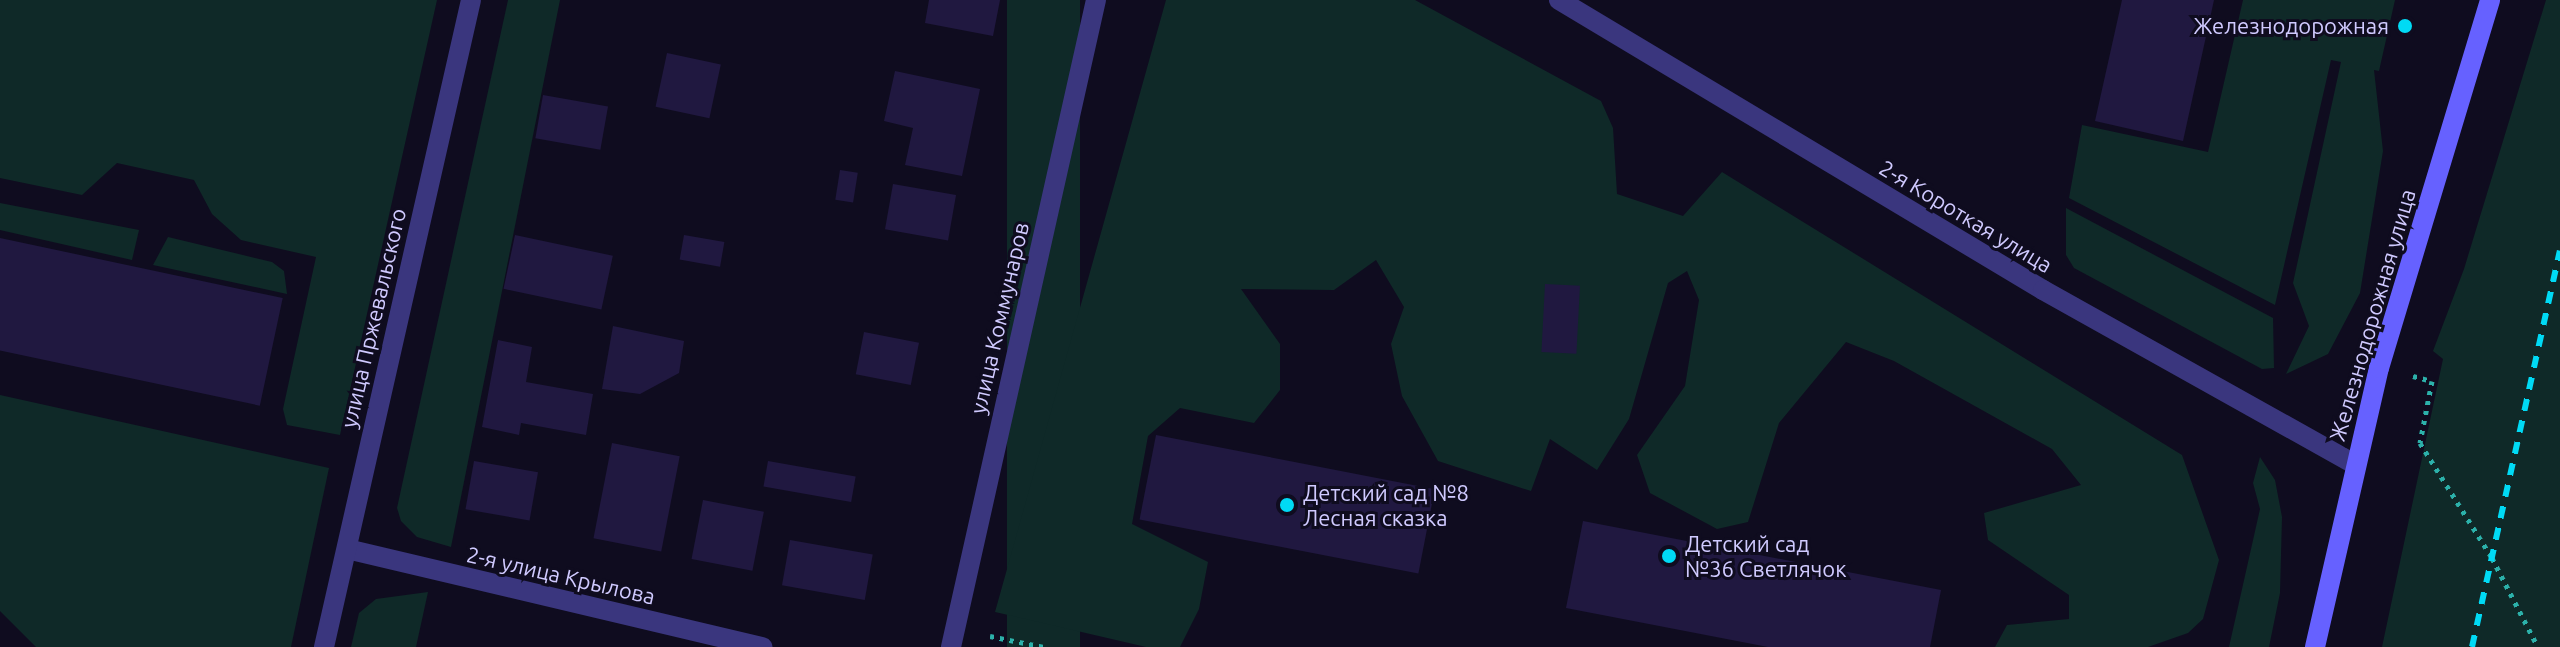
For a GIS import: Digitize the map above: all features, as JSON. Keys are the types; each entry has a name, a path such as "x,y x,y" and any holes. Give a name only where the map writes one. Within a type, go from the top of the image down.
{"main road":[{"name":"Железнодорожная улица","path":"2315,647 2354,464 2379,368 2490,0"}],"street":[{"name":"улица Пржевальского","path":"324,647 471,0"},
{"name":"улица Коммунаров","path":"952,637 1096,0"},
{"name":"2-я Короткая улица","path":"1559,0 2043,290 2354,464"},
{"name":"2-я улица Крылова","path":"347,549 763,647"}],"path":[{"path":"2379,368 2432,381 2420,443 2492,558 2538,647"},
{"path":"952,637 1044,647"}],"green space":[{"path":"0,0 437,0 340,435 287,425 283,409 316,257 241,240 212,214 194,180 117,163 82,195 0,178"},
{"path":"508,0 560,0 451,547 417,537 401,521 397,508"},
{"path":"1007,0 1080,0 1080,647 1007,647"},
{"path":"1166,0 1415,0 1601,101 1613,128 1617,194 1683,216 1722,172 2182,455 2219,560 2203,619 2188,633 2148,647 1995,647 2007,625 2069,619 2069,595 1988,540 1984,513 2081,485 2052,449 1894,361 1846,342 1779,423 1748,522 1717,529 1650,493 1637,455 1685,386 1699,300 1687,271 1668,283 1629,419 1597,470 1550,439 1531,491 1438,461 1402,396 1391,344 1404,307 1376,260 1334,290 1241,289 1280,344 1280,390 1254,423 1180,408 1148,436 1132,524 1208,562 1199,609 1180,647 1146,647 995,612"},
{"path":"2243,0 2395,0 2379,71 2374,70 2383,151 2360,293 2328,354 2286,374 2309,326 2293,283 2341,62 2331,60 2275,305 2069,198 2082,125 2208,152"},
{"path":"2546,0 2560,0 2560,647 2382,647 2443,359 2433,351 2464,269"},
{"path":"0,203 139,230 132,260 0,230"},
{"path":"2066,208 2273,318 2274,368 2262,369 2074,268 2066,255"},
{"path":"168,237 272,262 284,271 287,294 153,265"},
{"path":"0,395 329,468 291,647 36,647 0,611"},
{"path":"2260,457 2275,480 2282,517 2280,593 2269,647 2229,647 2260,509 2253,483"},
{"path":"428,592 416,647 351,647 359,613 376,599"}],"building":[{"path":"929,0 1000,0 993,36 925,23"},
{"path":"2122,0 2214,0 2183,141 2095,121"},
{"path":"667,53 721,64 709,118 656,107"},
{"path":"895,71 980,89 962,176 905,165 913,128 884,121"},
{"path":"543,95 608,106 600,150 535,138"},
{"path":"840,170 858,173 853,202 835,200"},
{"path":"893,184 956,195 948,240 885,229"},
{"path":"515,235 613,256 601,310 504,289"},
{"path":"684,235 724,242 720,267 680,260"},
{"path":"0,238 283,298 260,406 0,350"},
{"path":"1545,284 1580,286 1576,354 1541,352"},
{"path":"613,326 684,341 679,373 640,394 602,389"},
{"path":"864,332 919,343 911,385 856,374"},
{"path":"498,340 532,347 526,382 593,394 586,435 521,423 519,435 482,427"},
{"name":"Детский сад №8 Лесная сказка","path":"1156,435 1435,489 1418,574 1140,519"},
{"path":"612,443 680,456 661,551 593,538"},
{"path":"474,461 538,472 530,521 465,509"},
{"path":"768,461 856,476 851,502 763,487"},
{"path":"703,500 764,512 752,571 692,559"},
{"name":"Детский сад №36 Светлячок","path":"1583,521 1941,590 1930,647 1768,647 1566,608"},
{"path":"790,540 873,555 865,600 782,585"}],"railway":[{"path":"2472,647 2560,251"}],"place":[{"name":"Железнодорожная","path":"2405,26"},
{"name":"Детский сад №8 Лесная сказка","path":"1287,505"},
{"name":"Детский сад №36 Светлячок","path":"1669,556"}]}
